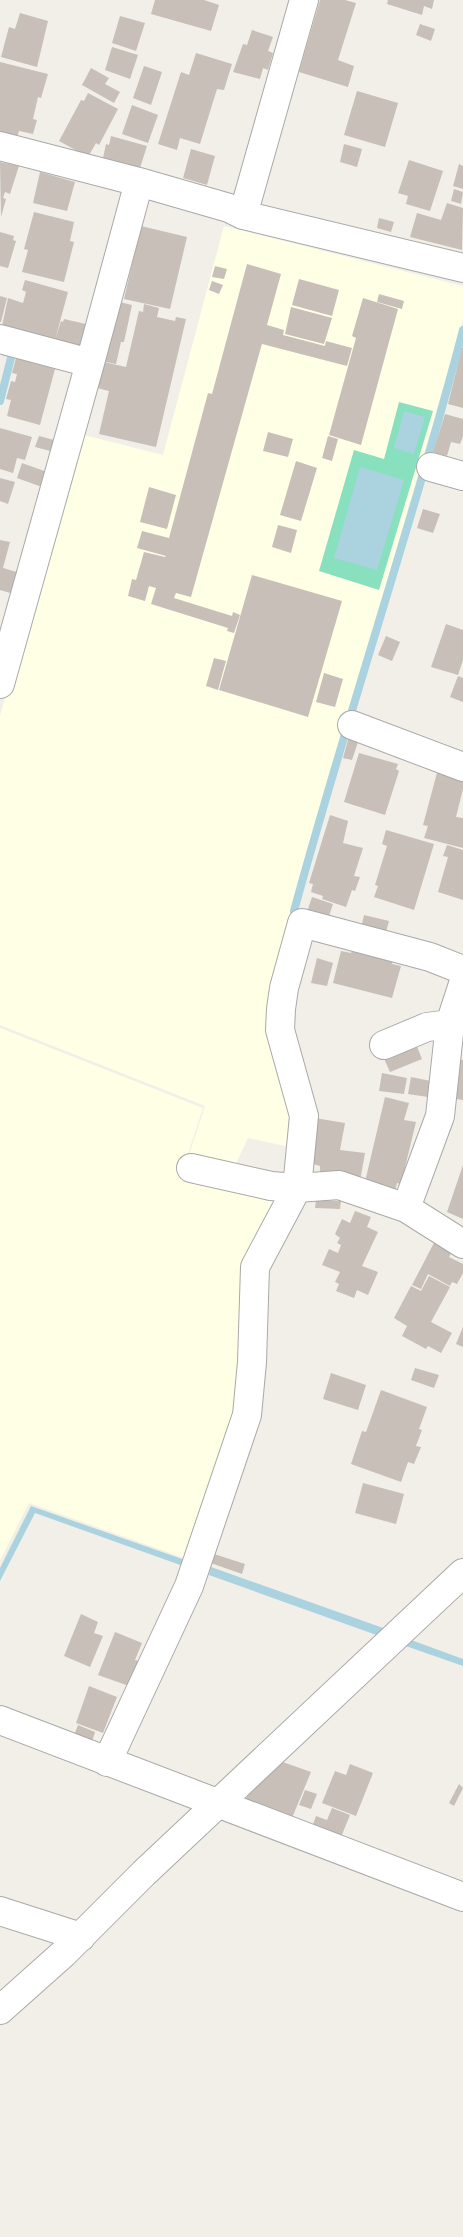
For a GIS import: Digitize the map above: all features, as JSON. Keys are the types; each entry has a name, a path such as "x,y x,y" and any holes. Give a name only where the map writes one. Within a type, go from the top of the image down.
{"street":[{"path":"243,215 304,0"},
{"path":"0,146 139,182 229,208 243,215 463,268"},
{"path":"0,684 139,182"},
{"path":"0,339 90,363"},
{"path":"431,467 463,476"},
{"path":"352,725 463,767"},
{"path":"107,1762 189,1586 247,1416 252,1362 255,1267 297,1188 304,1116 280,1030 284,988 302,923 430,957 463,970"},
{"path":"406,1208 440,1116 447,1062 463,984"},
{"path":"384,1045 427,1027 454,1035"},
{"path":"191,1168 271,1186 297,1188 339,1185 406,1208 463,1244"},
{"path":"0,2010 81,1937 144,1873 463,1572"},
{"path":"0,1720 463,1897"},
{"path":"0,1911 81,1937"}],"shaded area":[{"path":"224,226 463,286 463,319 291,912 287,946 296,1118 294,1148 248,1138 231,1174 187,1161 205,1106 0,1025 0,716 28,616 80,434 163,455"},
{"path":"0,1028 203,1108 183,1169 276,1192 277,1201 236,1423 190,1560 29,1503 0,1561"}],"green space":[{"path":"399,402 433,411 379,590 319,571 354,450 384,459"}],"water":[{"path":"404,411 425,417 414,454 394,448"},
{"path":"360,467 404,480 377,570 334,558"},
{"path":"31,1506 185,1560 183,1566 35,1513 0,1581 0,1568"},
{"path":"211,1567 386,1629 382,1637 209,1575"},
{"path":"403,1637 463,1659 463,1666 400,1644"}],"building":[{"path":"155,0 204,0 219,5 211,31 151,14"},
{"path":"320,0 345,0 356,3 338,60 354,66 348,87 299,72"},
{"path":"388,0 434,0 432,9 424,6 422,15 387,4"},
{"path":"20,13 48,21 37,67 1,57 9,27 15,29"},
{"path":"120,16 145,23 136,51 112,43"},
{"path":"420,24 435,29 431,41 416,35"},
{"path":"252,30 273,37 268,51 273,53 268,70 263,68 260,79 233,72 243,44 247,45"},
{"path":"112,47 138,55 130,79 105,70"},
{"path":"196,53 232,64 224,90 217,89 200,144 180,138 177,150 158,144 181,72 189,75"},
{"path":"0,62 48,74 41,98 38,97 33,119 37,120 33,134 19,131 17,138 0,134"},
{"path":"144,66 162,72 151,105 133,98"},
{"path":"91,68 109,78 105,84 120,92 114,103 82,85"},
{"path":"357,91 398,103 385,147 344,135"},
{"path":"88,93 118,109 99,145 96,143 88,157 59,141 81,100 84,101"},
{"path":"132,105 158,115 148,143 122,134"},
{"path":"111,136 147,146 140,168 103,158 106,144 109,145"},
{"path":"344,144 362,149 357,167 340,162"},
{"path":"191,149 215,156 207,185 183,178"},
{"path":"409,160 443,171 430,211 406,204 408,196 398,193"},
{"path":"0,162 19,166 10,194 5,192 3,198 6,199 1,217"},
{"path":"459,164 463,166 463,189 453,186"},
{"path":"40,172 75,182 67,211 33,203"},
{"path":"454,189 463,192 461,204 451,201"},
{"path":"447,203 463,208 462,250 410,237 417,213 441,220"},
{"path":"34,212 74,222 70,241 74,242 64,282 22,272 28,250 24,249"},
{"path":"379,218 394,222 391,232 377,228"},
{"path":"141,226 187,237 170,309 124,299"},
{"path":"0,232 14,236 13,240 16,241 8,268 0,266"},
{"path":"247,264 281,274 267,325 284,330 283,335 325,346 326,341 352,348 347,366 262,344 265,333 191,597 176,593 174,598 232,616 233,612 240,615 234,633 227,631 228,628 151,604 156,588 149,586 145,601 128,596 132,579 136,580 144,552 166,556 137,548 142,531 169,538 208,393 212,394"},
{"path":"215,266 227,269 224,279 212,277"},
{"path":"299,279 339,290 332,316 292,305"},
{"path":"25,280 68,292 55,340 2,326 8,298 23,303 26,292 22,290"},
{"path":"212,281 223,285 219,294 209,290"},
{"path":"379,294 404,301 402,309 377,302"},
{"path":"0,296 7,298 1,322 0,322"},
{"path":"363,298 398,309 361,445 329,435 356,338 352,336"},
{"path":"111,300 132,305 124,342 121,342 116,364 101,361"},
{"path":"144,304 159,308 157,317 175,321 176,317 186,319 156,447 99,434 109,391 89,386 95,360 126,367 139,311 143,312"},
{"path":"291,307 332,318 324,344 285,334"},
{"path":"64,319 90,325 84,348 55,340 61,321 63,322"},
{"path":"463,348 463,408 448,404"},
{"path":"16,358 55,369 40,425 7,416 11,400 6,399 11,381 15,382 17,374 12,373"},
{"path":"445,414 463,419 463,436 460,444 451,442 447,456 433,452"},
{"path":"0,428 32,437 25,460 17,458 13,473 0,469"},
{"path":"268,432 293,439 288,457 263,451"},
{"path":"39,436 58,441 54,452 35,447"},
{"path":"328,436 338,439 332,461 322,458"},
{"path":"296,461 317,468 301,521 280,515"},
{"path":"22,463 47,472 42,487 17,478"},
{"path":"0,478 15,482 8,504 0,501"},
{"path":"149,487 176,495 167,529 140,522"},
{"path":"423,509 440,514 433,533 417,528"},
{"path":"278,525 297,530 291,553 272,547"},
{"path":"0,540 10,542 3,568 20,573 14,594 0,590"},
{"path":"252,575 342,601 308,717 219,690"},
{"path":"446,624 463,630 463,660 458,675 431,667"},
{"path":"386,636 400,642 392,661 378,655"},
{"path":"214,658 226,661 218,690 206,686"},
{"path":"324,673 343,679 335,707 316,702"},
{"path":"458,676 463,678 463,702 450,697"},
{"path":"350,733 360,736 352,760 343,758"},
{"path":"359,753 398,764 396,769 399,771 385,815 344,802"},
{"path":"438,769 463,779 463,789 456,817 463,818 463,848 424,838 428,826 423,825"},
{"path":"330,815 348,821 343,843 363,848 354,876 360,877 355,891 352,890 346,907 322,899 323,896 311,892 313,884 309,883"},
{"path":"386,830 434,844 414,910 374,897 378,886 375,885 387,846 382,844"},
{"path":"447,845 463,850 463,900 438,892 448,857 443,856"},
{"path":"312,897 333,904 327,922 306,915"},
{"path":"364,915 389,921 385,936 361,929"},
{"path":"352,950 393,960 392,964 401,966 392,998 333,983 341,951 351,953"},
{"path":"317,958 333,963 327,986 311,983"},
{"path":"414,1039 422,1059 390,1072 381,1052"},
{"path":"457,1059 463,1060 463,1100 450,1098"},
{"path":"382,1073 407,1078 404,1094 379,1091"},
{"path":"411,1077 431,1081 428,1097 408,1094"},
{"path":"385,1097 409,1103 404,1120 416,1122 401,1184 397,1183 395,1192 365,1182"},
{"path":"315,1118 345,1123 340,1150 365,1153 360,1181 323,1176 324,1172 320,1172 320,1166 313,1164"},
{"path":"463,1165 463,1219 447,1212"},
{"path":"316,1200 341,1201 340,1209 315,1208"},
{"path":"355,1211 371,1217 367,1227 378,1232 362,1266 378,1272 368,1295 357,1290 354,1298 336,1291 339,1284 335,1282 340,1272 322,1265 329,1249 338,1253 341,1245 337,1243 340,1238 335,1234 342,1219 350,1223"},
{"path":"437,1237 454,1248 449,1257 463,1264 463,1273 457,1284 452,1282 450,1286 428,1274 421,1289 412,1285"},
{"path":"429,1276 450,1287 431,1322 452,1333 441,1353 428,1346 426,1349 402,1336 407,1326 394,1318 411,1286 421,1291"},
{"path":"463,1327 463,1347 456,1344"},
{"path":"415,1368 439,1375 434,1388 411,1380"},
{"path":"331,1373 366,1385 358,1410 323,1399"},
{"path":"381,1390 427,1407 419,1429 422,1430 416,1446 421,1447 414,1464 408,1462 401,1482 351,1464 362,1431 366,1432"},
{"path":"363,1483 404,1494 396,1524 355,1513"},
{"path":"211,1553 245,1564 242,1574 208,1562"},
{"path":"81,1614 98,1622 94,1633 103,1636 90,1667 64,1656"},
{"path":"115,1632 142,1643 135,1660 139,1661 129,1686 98,1675"},
{"path":"89,1686 117,1697 103,1733 76,1723"},
{"path":"78,1725 95,1732 92,1742 74,1735"},
{"path":"277,1760 311,1772 292,1818 246,1801 250,1785"},
{"path":"350,1764 373,1773 356,1816 322,1803 335,1771 346,1775"},
{"path":"459,1784 463,1788 454,1806 449,1803"},
{"path":"305,1790 317,1794 311,1809 299,1805"},
{"path":"332,1808 350,1815 341,1837 312,1827 316,1816 327,1820"}],"waterway":[{"path":"294,911 314,838 423,476 463,330"},
{"path":"0,401 12,354 5,352"}]}
